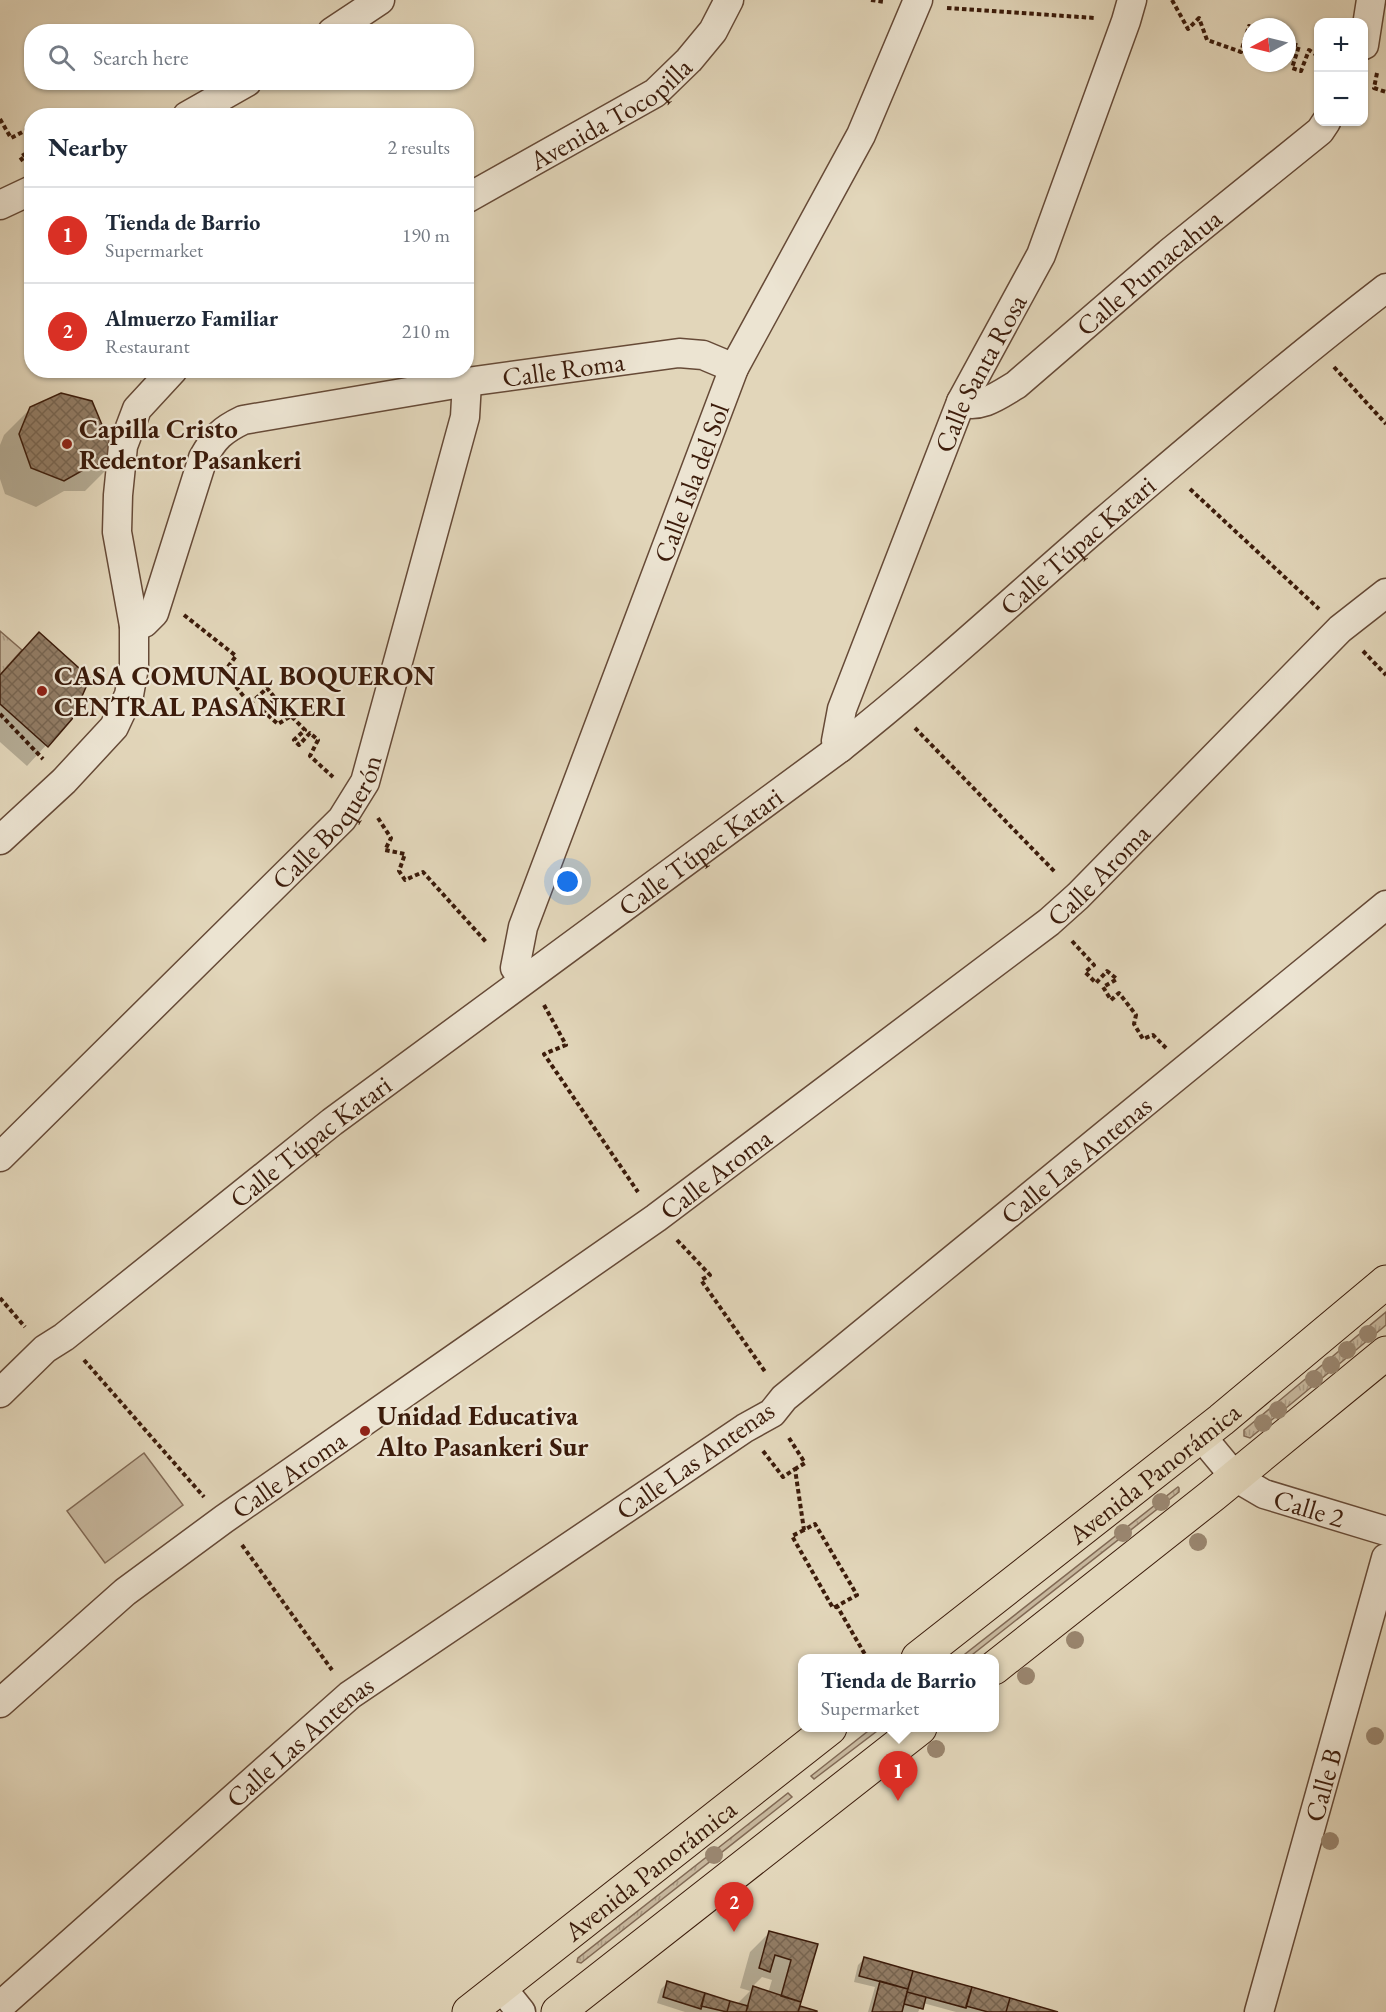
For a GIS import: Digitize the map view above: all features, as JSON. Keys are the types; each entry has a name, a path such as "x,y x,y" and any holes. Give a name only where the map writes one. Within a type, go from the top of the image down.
{"main road":[{"name":"Avenida Panorámica","path":"924,1654 1201,1436 1386,1282"},
{"name":"Avenida Panorámica","path":"999,1664 1235,1478 1386,1353"},
{"name":"Avenida Panorámica","path":"469,2012 825,1732"},
{"name":"Avenida Panorámica","path":"558,2012 915,1732"}],"street":[{"path":"344,24 380,0"},
{"name":"Avenida Tocopilla","path":"474,195 655,93 689,60 713,32 729,0"},
{"path":"1368,19 1371,0"},
{"name":"Calle Isla del Sol","path":"522,972 524,927 734,368 861,135 918,3"},
{"name":"Calle Santa Rosa","path":"840,748 836,741 842,709 961,402 1041,255 1129,10"},
{"path":"201,108 233,90"},
{"name":"Calle Pumacahua","path":"961,402 975,404 990,400 1016,385 1169,253 1323,126"},
{"path":"0,205 24,194"},
{"name":"Calle Túpac Katari","path":"0,1393 45,1349 64,1337 522,972 840,748 893,706 1097,527 1313,345 1386,288"},
{"name":"Calle Roma","path":"134,626 151,618 203,458 213,440 243,420 467,382 679,353 703,355 734,368"},
{"path":"0,840 64,781 114,727 129,695 134,667 134,626 117,532 117,495 123,446 137,409 166,378"},
{"name":"Calle Boquerón","path":"0,1157 342,819 365,782 465,417 467,382"},
{"name":"Calle Aroma","path":"0,1703 125,1592 224,1519 656,1218 1049,922 1078,896 1340,629 1386,593"},
{"name":"Calle Las Antenas","path":"0,2006 350,1695 745,1428 772,1413 784,1398 1386,905"},
{"path":"1201,1436 1235,1478"},
{"name":"Calle 2","path":"1235,1478 1264,1494 1386,1531"},
{"name":"Calle B","path":"1259,2012 1386,1558"},
{"path":"501,1987 522,2012"}],"path":[{"path":"871,0 1129,10"},
{"path":"1172,0 1188,29 1199,18 1207,40 1240,52 1242,46"},
{"path":"1296,69 1301,71 1309,50 1314,53"},
{"path":"0,119 11,138 24,131"},
{"path":"1313,345 1386,424"},
{"path":"1167,468 1340,629 1386,675"},
{"path":"160,596 237,656 224,672 250,704 267,688 275,698 263,711 279,724 291,716 305,730 294,740 299,745 310,733 318,740 310,756 355,798 374,811 391,838 385,850 405,854 399,871 405,880 423,872 496,953 522,972"},
{"path":"893,706 1078,896"},
{"path":"0,714 64,781"},
{"path":"1068,937 1094,965 1085,972 1096,983 1107,971 1117,979 1103,987 1111,1000 1119,993 1136,1015 1134,1024 1143,1039 1153,1035 1188,1069"},
{"path":"745,1428 783,1477 805,1463 772,1413"},
{"path":"795,1469 804,1530"},
{"path":"815,1524 857,1595 837,1606 833,1608 792,1536 815,1524"},
{"path":"837,1606 864,1654"}],"green space":[{"path":"0,631 22,650 0,675"},
{"path":"1386,1312 1386,1325 1250,1438 1244,1436 1244,1430"},
{"path":"144,1453 183,1505 105,1563 67,1511"},
{"path":"1179,1488 1179,1492 973,1654 965,1654"},
{"path":"867,1732 876,1732 814,1779 811,1776"},
{"path":"788,1793 792,1797 581,1963 577,1962 578,1958"}],"building":[{"name":"Capilla Cristo Redentor Pasankeri","path":"61,393 92,401 105,432 118,454 113,465 92,465 64,481 31,468 19,434 30,407"},
{"name":"CASA COMUNAL BOQUERON CENTRAL PASANKERI","path":"39,632 90,678 72,719 48,747 0,704 0,675"},
{"path":"769,1931 818,1944 801,2002 781,1996 791,1960 775,1955 770,1972 759,1968"},
{"path":"864,1957 913,1971 908,1989 859,1976"},
{"path":"913,1971 972,1987 966,2008 907,1992"},
{"path":"667,1981 705,1993 701,2009 663,1997"},
{"path":"880,1981 908,1989 902,2012 872,2012"},
{"path":"753,1986 801,2002 798,2012 746,2012"},
{"path":"972,1987 1010,1998 1006,2012 988,2012 966,2006"},
{"path":"907,1992 926,1997 923,2009 904,2004"},
{"path":"705,1993 730,2001 727,2012 701,2006"},
{"path":"1010,1998 1058,2012 1006,2012"},
{"path":"730,2001 748,2006 746,2012 727,2012"},
{"path":"800,2006 817,2011 817,2012 798,2012"}],"place":[{"name":"Capilla Cristo Redentor Pasankeri","path":"67,444"},
{"name":"CASA COMUNAL BOQUERON CENTRAL PASANKERI","path":"42,691"},
{"name":"Unidad Educativa Alto Pasankeri Sur","path":"365,1431"},
{"name":"Tienda de Barrio","path":"898,1801"},
{"name":"Almuerzo Familiar","path":"734,1932"}]}
